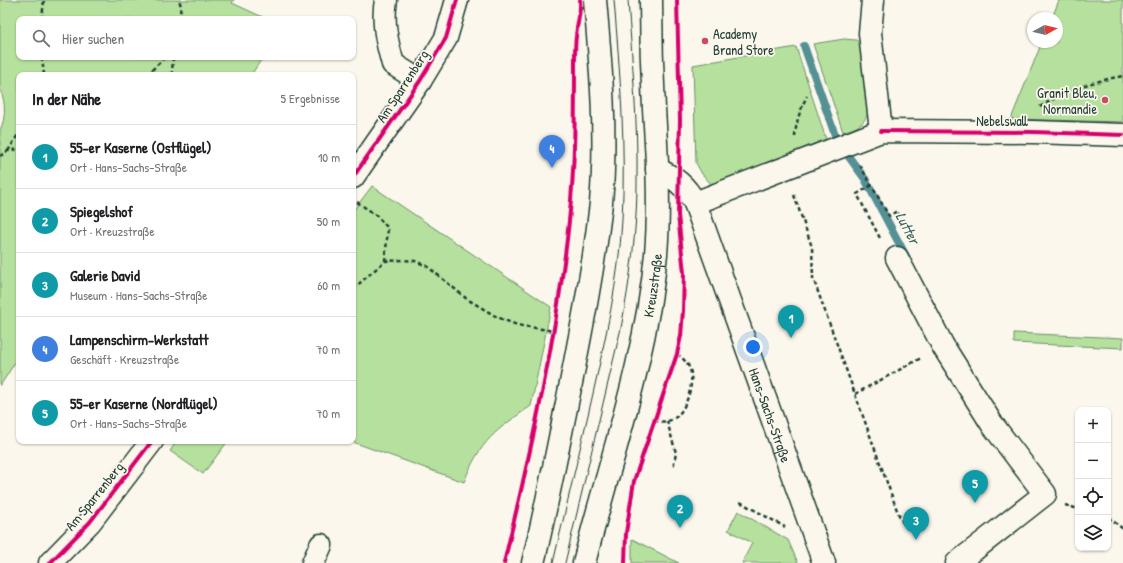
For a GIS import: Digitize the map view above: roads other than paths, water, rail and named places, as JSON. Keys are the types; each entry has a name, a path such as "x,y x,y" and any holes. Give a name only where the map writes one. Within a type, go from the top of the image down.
{"street":[{"path":"386,0 386,37 392,64 420,81"},
{"name":"Am Sparrenberg","path":"356,173 420,81 446,38 458,0"},
{"path":"533,563 555,468 584,319 601,202 603,92 595,0"},
{"name":"Kreuzstraße","path":"584,563 596,515 633,388 645,329 656,254 658,228 657,169 653,96 651,0"},
{"path":"873,0 870,33 881,130"},
{"name":"Nebelswall","path":"695,203 828,151 853,152 881,130 1123,135"},
{"name":"Hans-Sachs-Straße","path":"657,169 679,181 688,190 695,203 824,563"},
{"path":"897,258 943,346 992,424 1045,494 957,563"},
{"name":"Am Sparrenberg","path":"50,563 90,522 150,444"},
{"path":"66,563 75,537"}],"waterway":[{"name":"Lutter","path":"804,46 835,135"},
{"name":"Lutter","path":"849,157 865,179 907,258"}],"tram line":[{"path":"553,563 592,398 615,287 618,265 622,220 623,138 614,0"},
{"path":"565,563 621,328 632,256 637,201 637,137 628,0"}],"place":[{"name":"Academy Brand Store","path":"705,41"},
{"name":"Granit Bleu, Normandie","path":"1105,100"},
{"name":"Lampenschirm-Werkstatt","path":"552,168"},
{"name":"55-er Kaserne (Ostflügel)","path":"791,338"},
{"name":"55-er Kaserne (Nordflügel)","path":"975,503"},
{"name":"Spiegelshof","path":"680,528"},
{"name":"Galerie David","path":"916,540"}]}
